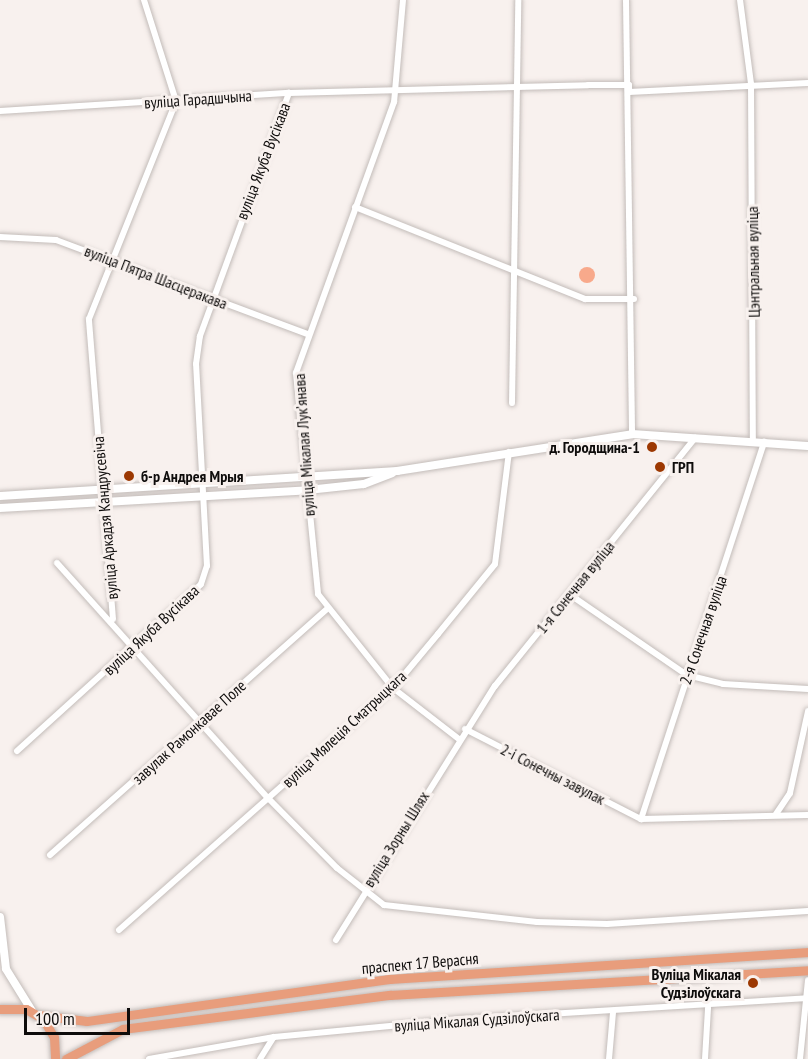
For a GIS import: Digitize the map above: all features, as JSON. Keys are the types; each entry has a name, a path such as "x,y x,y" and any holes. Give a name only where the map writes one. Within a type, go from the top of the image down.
{"main road":[{"path":"0,496 397,471 509,451 632,434 753,440 808,446"},
{"path":"0,508 308,490 364,484 397,471"},
{"path":"0,917 6,969 54,1037 55,1059"},
{"name":"праспект 17 Верасня","path":"0,1010 87,1021 390,979 808,952"},
{"name":"праспект 17 Верасня","path":"66,1059 123,1029 390,994 808,970"}],"street":[{"path":"144,0 176,100"},
{"name":"вуліца Мікалая Лукʼянава","path":"403,0 396,91 307,334 296,373 314,577 327,609 393,688 459,739"},
{"path":"512,403 516,272 518,0"},
{"path":"626,0 634,299 632,434"},
{"name":"Цэнтральная вуліца","path":"740,0 751,84 753,440"},
{"path":"396,91 517,86 629,88 808,83"},
{"name":"вуліца Гарадшчына","path":"0,111 289,93 396,91"},
{"name":"вуліца Якуба Вусікава","path":"17,751 201,584 207,566 205,483 196,364 211,297 289,93"},
{"name":"вуліца Аркадзя Кандрусевіча","path":"176,100 89,319 113,620 269,799 364,890"},
{"path":"355,207 585,299 634,299"},
{"name":"вуліца Пятра Шасцеракава","path":"0,237 56,240 112,258 307,334"},
{"name":"1-я Сонечная вуліца","path":"459,739 569,594 695,438"},
{"name":"2-я Сонечная вуліца","path":"641,819 765,442"},
{"name":"вуліца Мялеція Сматрыцкага","path":"119,930 393,688 495,564 509,451"},
{"path":"57,563 113,620"},
{"path":"569,594 687,675 723,684 808,688"},
{"name":"завулак Рамонкавае Поле","path":"50,855 327,609"},
{"path":"773,814 788,800 808,711"},
{"name":"2-і Сонечны завулак","path":"465,729 641,819"},
{"name":"вуліца Зорны Шлях","path":"336,940 364,890 459,739"},
{"path":"641,819 773,814 808,815"},
{"path":"364,890 384,905 537,922 660,922 808,910"},
{"path":"800,1059 808,980"},
{"name":"вуліца Мікалая Судзілоўскага","path":"149,1059 274,1037 613,1012 708,1008 806,999"},
{"path":"705,1059 708,1008"},
{"path":"609,1059 613,1012"},
{"path":"260,1059 274,1037"}],"shaded area":[{"path":"587,267 595,275 587,283 579,275"}],"place":[{"name":"д. Городщина-1","path":"652,447"},
{"name":"ГРП","path":"660,467"},
{"name":"б-р Андрея Мрыя","path":"129,476"},
{"name":"Вуліца Мікалая Судзілоўскага","path":"753,983"}]}
